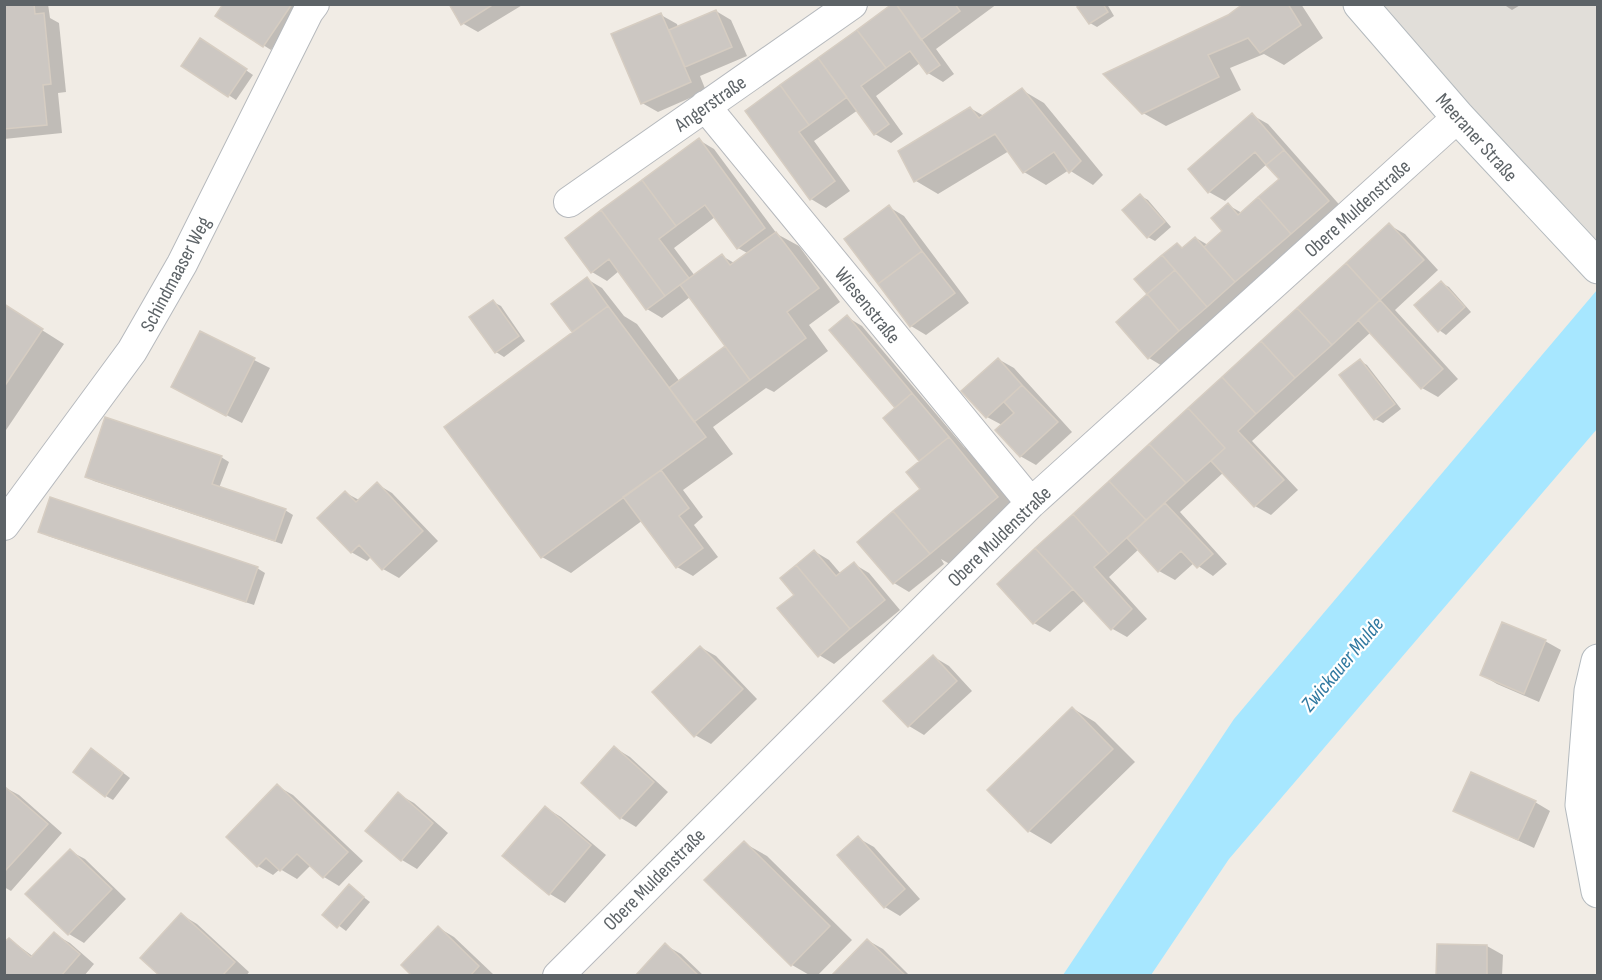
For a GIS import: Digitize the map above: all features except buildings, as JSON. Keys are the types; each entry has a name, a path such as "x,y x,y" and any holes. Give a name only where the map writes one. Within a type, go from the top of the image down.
{"street":[{"name":"Schindmaaser Weg","path":"4,525 132,351 182,264 314,4"},
{"name":"Angerstraße","path":"569,202 852,4"},
{"name":"Meeraner Straße","path":"1360,4 1458,117 1589,259"},
{"name":"Wiesenstraße","path":"705,106 1031,503"},
{"name":"Obere Muldenstraße","path":"558,975 1031,503 1458,117"},
{"path":"1598,661 1591,691 1582,805 1598,891"}],"shaded area":[{"path":"1360,5 1597,5 1597,267"}],"water":[{"name":"Zwickauer Mulde","path":"1597,290 1597,429 1229,859 1151,975 1063,975 1234,719"}]}
